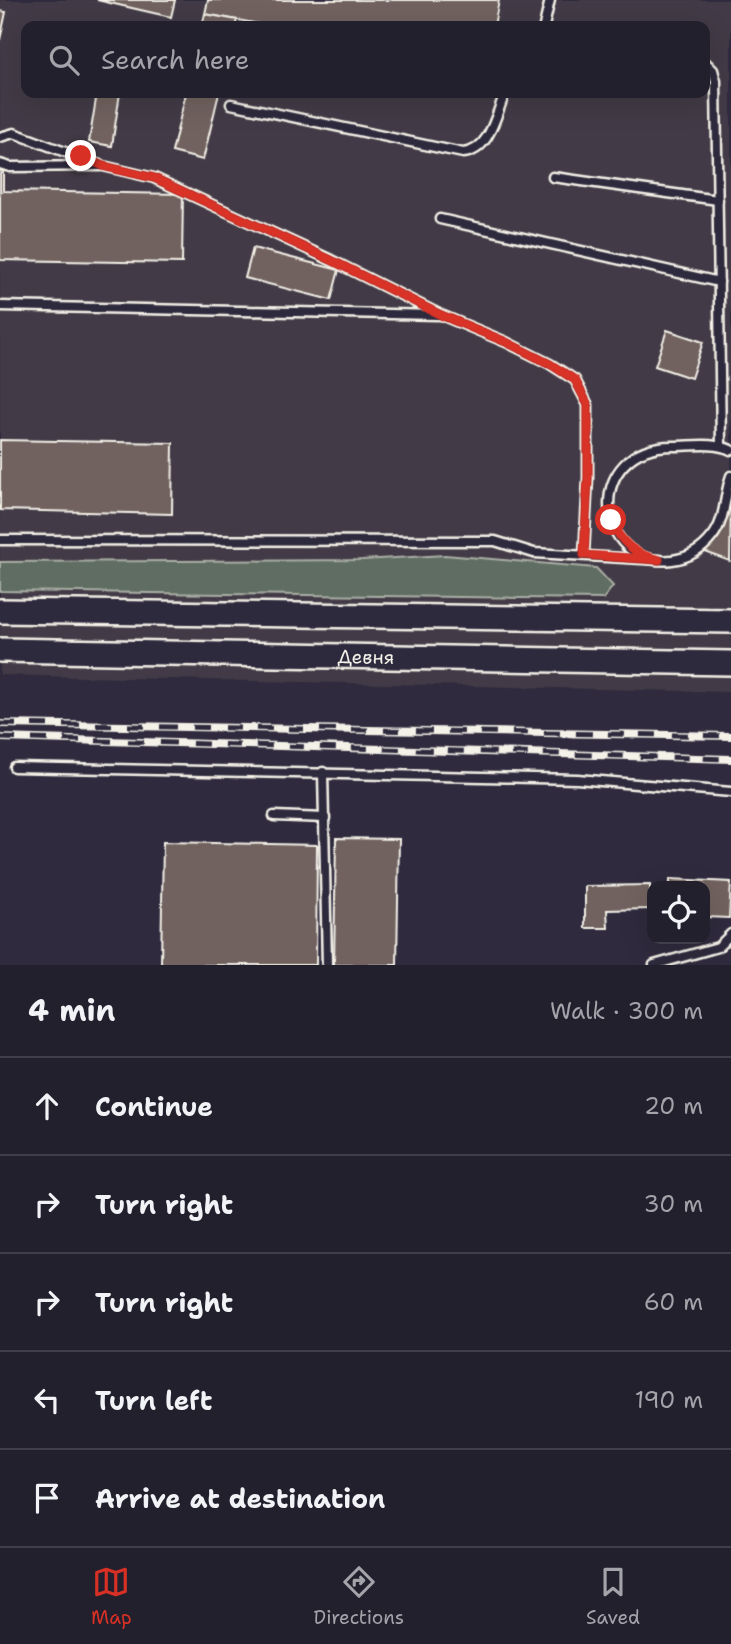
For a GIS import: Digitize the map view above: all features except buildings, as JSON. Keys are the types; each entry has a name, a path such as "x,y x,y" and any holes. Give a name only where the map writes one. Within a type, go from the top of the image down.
{"main road":[{"path":"0,611 731,621"},
{"name":"Девня","path":"0,650 731,663"}],"lane":[{"path":"545,21 550,0"},
{"path":"710,67 715,75 721,446"},
{"path":"231,104 471,153 484,144 503,98"},
{"path":"0,137 14,133 103,166 154,178 331,260 441,315 506,342 575,380 588,405 584,555"},
{"path":"0,164 10,167 103,166"},
{"path":"553,177 718,200"},
{"path":"440,219 719,282"},
{"path":"0,306 441,315"},
{"path":"659,560 646,557 624,543 611,520 608,505 611,485 620,468 631,457 645,449 663,446 721,446 731,450"},
{"path":"0,540 495,541 534,553 679,559 701,549 714,535 722,516 731,476"},
{"path":"14,767 577,779 731,792"},
{"path":"323,772 327,965"},
{"path":"274,816 325,818"},
{"path":"654,965 718,947 731,934"}],"shaded area":[{"path":"0,0 731,0 731,692 0,675"}],"green space":[{"path":"445,555 596,568 613,586 603,599 0,591 0,562 362,560"}],"railway":[{"path":"0,724 731,736"},
{"path":"0,738 731,759"}],"route":[{"path":"81,156 103,166 154,178 331,260 441,315 506,342 575,380 588,405 584,555 659,560 646,557 624,543 611,520"}]}
